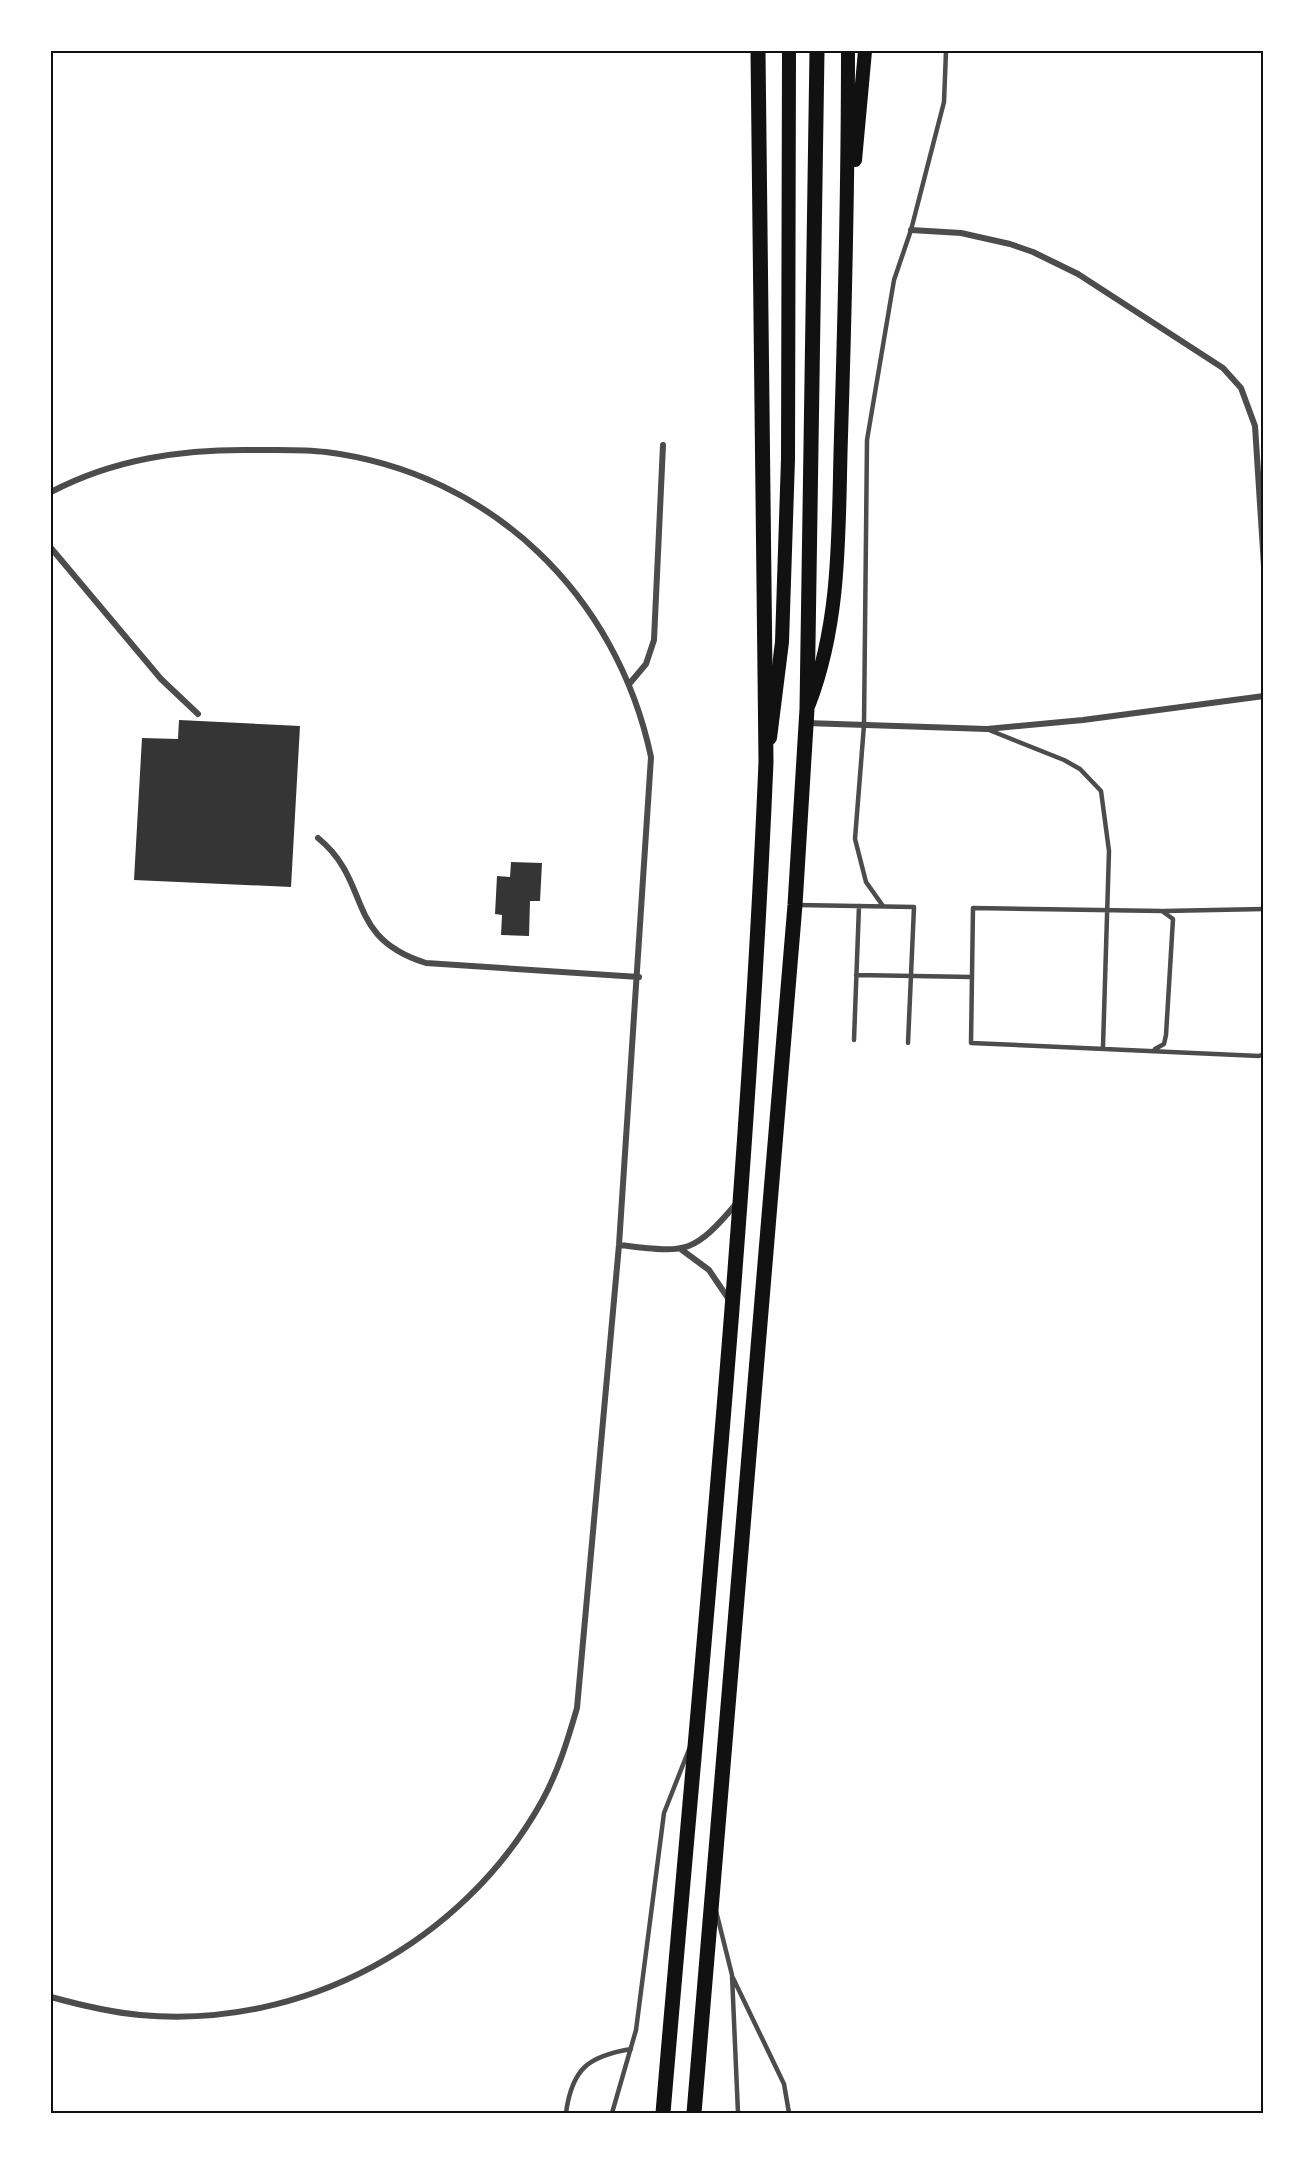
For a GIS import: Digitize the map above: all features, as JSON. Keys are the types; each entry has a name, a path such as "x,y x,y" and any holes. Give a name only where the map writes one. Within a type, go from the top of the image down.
{"highway":[{"path":"663,2113 739,1200 766,762 758,51"},
{"path":"694,2113 795,905 806,716 818,51"}],"main road":[{"path":"766,762 782,642 788,459 789,51"},
{"path":"806,716 827,649 833,614 848,240 848,51"},
{"path":"848,240 865,51"}],"street":[{"path":"911,230 977,236 1010,244 1041,256 1078,274 1228,373 1248,400 1255,426 1264,566"},
{"path":"630,683 646,664 654,640 663,445"},
{"path":"51,492 95,472 125,463 165,455 218,450 326,452 387,465 463,496 498,517 530,543 560,573 587,608 630,683 643,720 651,757 639,977 619,1245 578,1708 566,1747 543,1798 501,1863 465,1901 391,1957 349,1980 292,1999 239,2010 191,2016 130,2014 90,2008 51,1996"},
{"path":"51,548 161,679 198,714"},
{"path":"806,716 864,725 987,729 1083,720 1264,696"},
{"path":"318,838 334,851 343,864 363,916 380,939 404,956 426,963 639,977"},
{"path":"682,1250 710,1233 739,1200"},
{"path":"619,1245 682,1250 709,1270 731,1302"}],"lane":[{"path":"883,906 866,882 855,839 864,725 867,440 894,280 911,230 944,102 946,51"},
{"path":"987,729 1064,760 1080,769 1101,791 1109,850 1103,1047"},
{"path":"795,905 914,907 908,1043"},
{"path":"854,1040 859,906"},
{"path":"1264,909 1161,911 973,908 971,1042 1155,1049 1259,1056 1264,1054"},
{"path":"1155,1049 1164,1044 1166,1035 1173,919 1161,911"},
{"path":"856,975 972,977"},
{"path":"612,2113 631,2049 640,2008 662,1822 673,1786 695,1736"},
{"path":"712,1893 732,1975 738,2113"},
{"path":"732,1975 784,2084 789,2113"},
{"path":"566,2113 571,2089 584,2068 604,2054 631,2049"}],"building":[{"path":"179,720 300,726 291,887 134,880 142,738 178,739"},
{"path":"511,862 542,863 540,901 530,901 529,936 501,935 502,915 495,914 497,876 510,877"}]}
